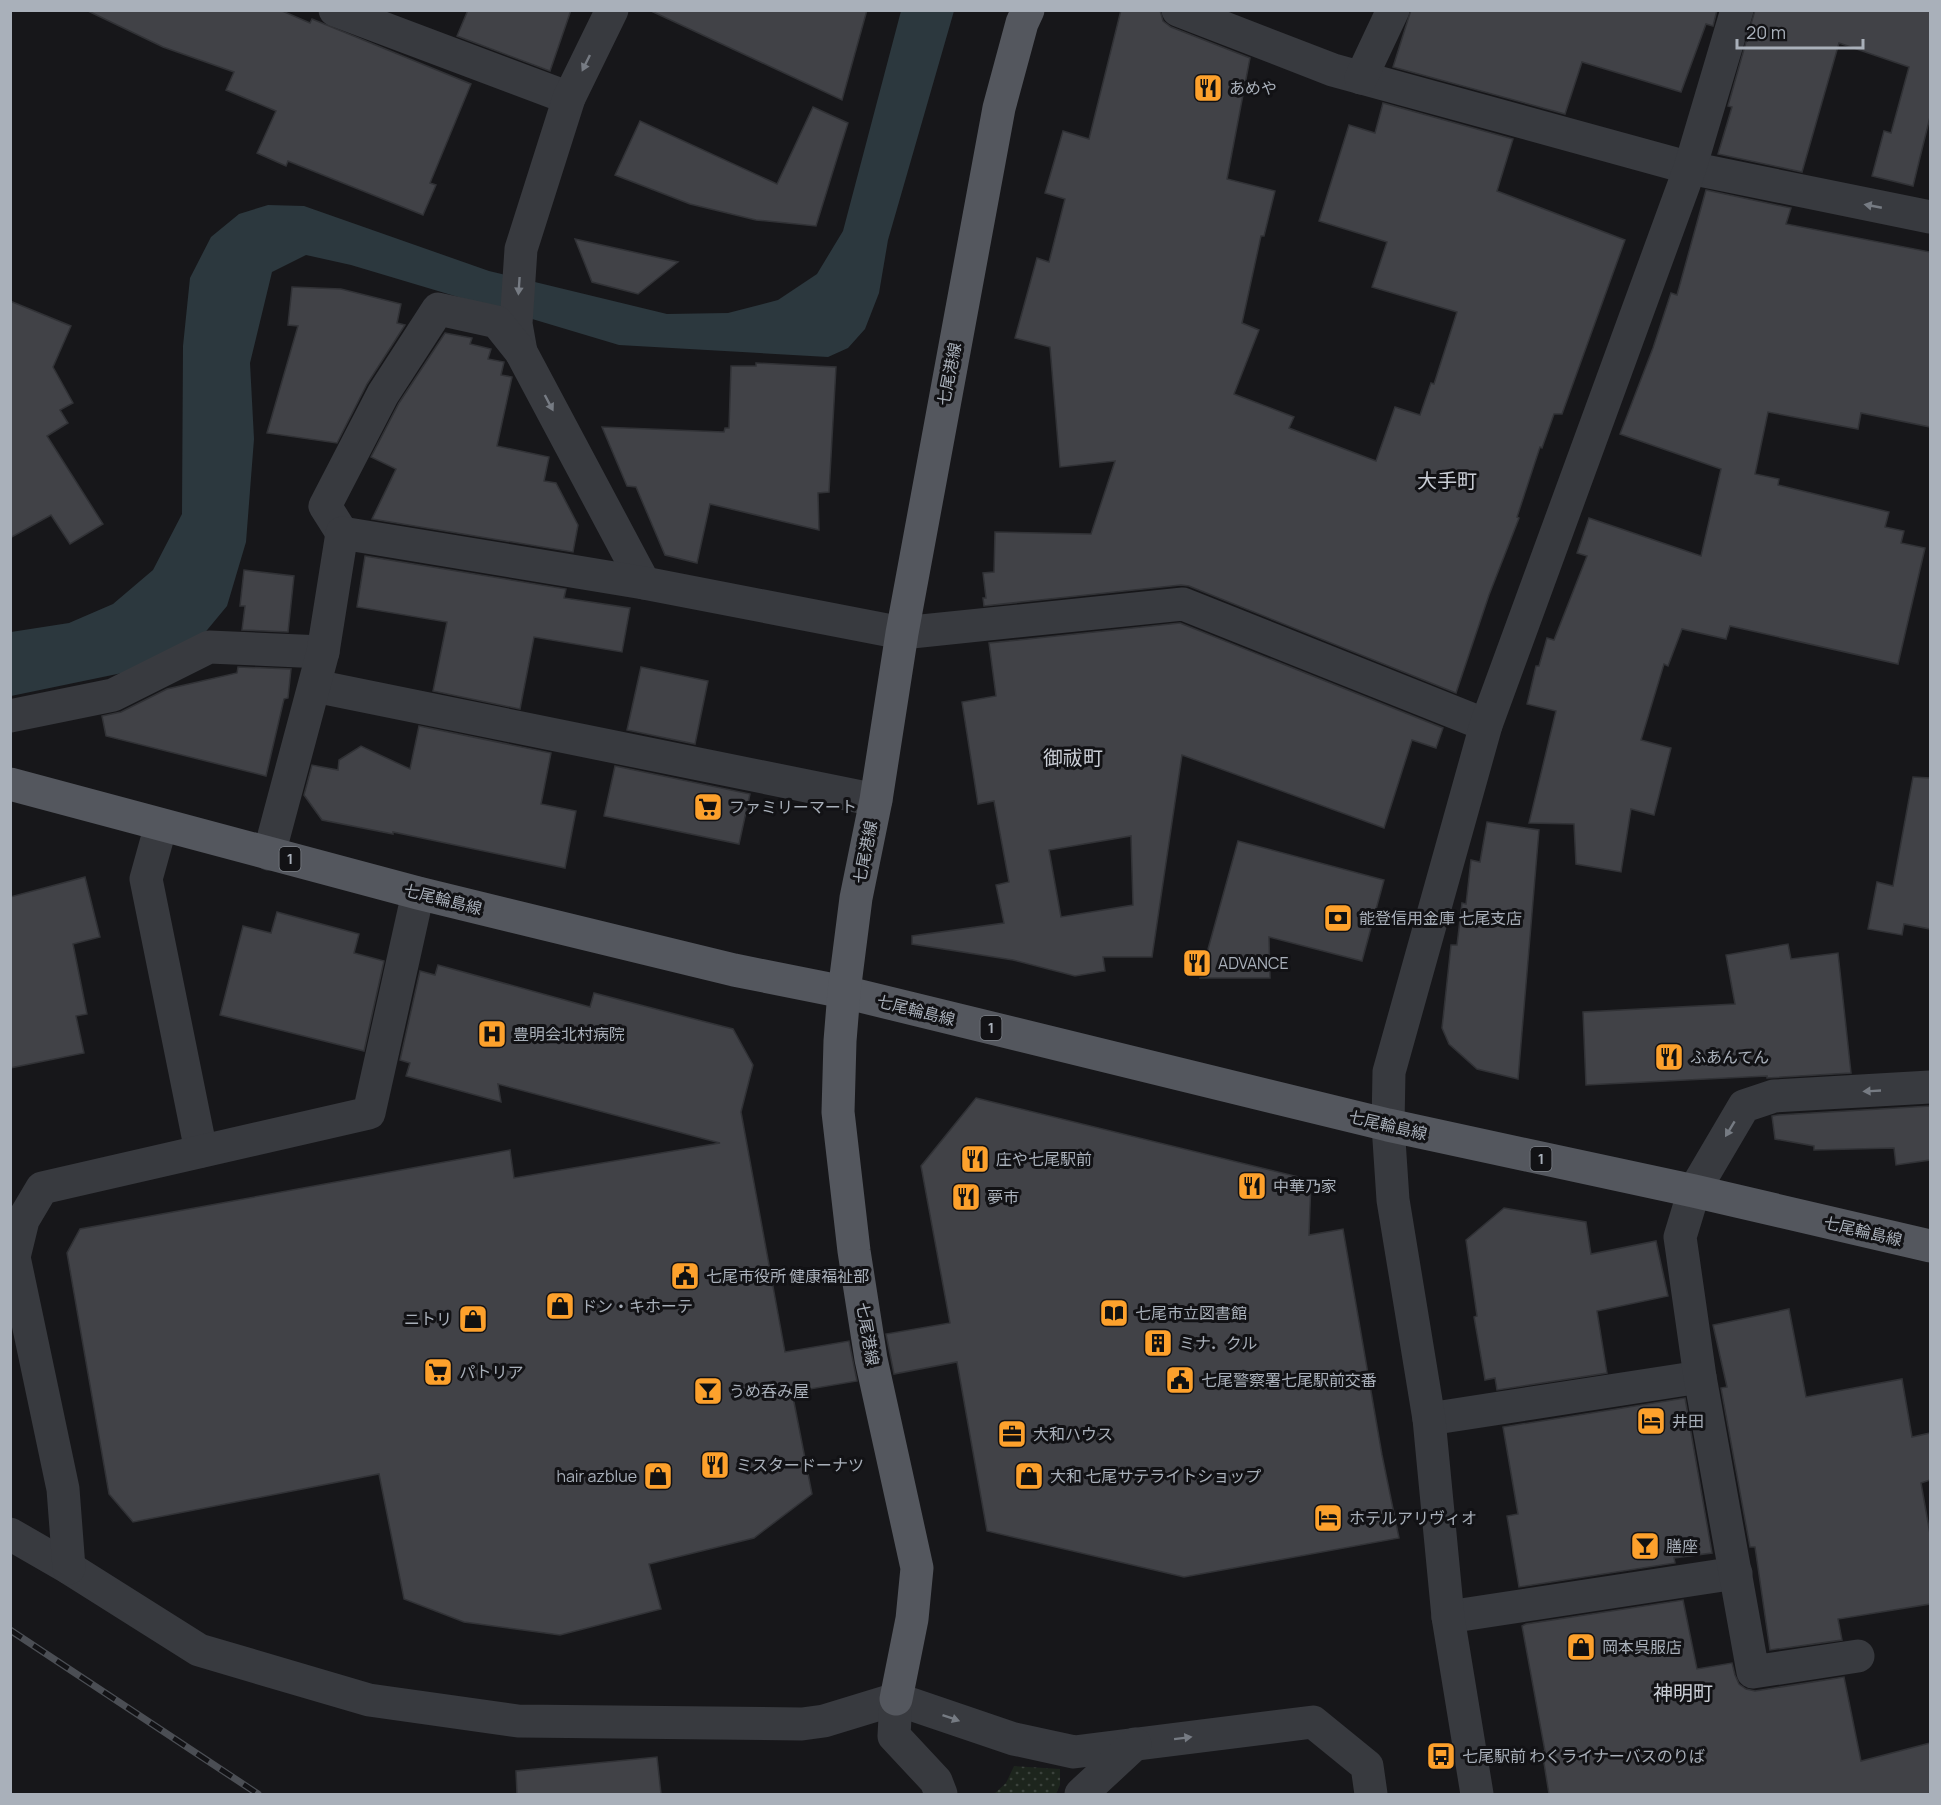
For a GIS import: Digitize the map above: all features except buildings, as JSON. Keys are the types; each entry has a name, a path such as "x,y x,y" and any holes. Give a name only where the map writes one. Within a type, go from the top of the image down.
{"main road":[{"name":"七尾港線","path":"896,1699 912,1619 917,1568 871,1359 842,1157 837,1087 844,992 856,897 876,800 902,633 999,108 1022,23 1028,10"},
{"name":"七尾輪島線","path":"10,784 417,893 734,970 844,992 1388,1125 1694,1191 1930,1250"}],"street":[{"path":"335,10 569,98"},
{"path":"519,338 521,249 569,98 612,10"},
{"path":"1179,10 1333,70 1361,78 1690,168 1930,217"},
{"path":"1361,78 1393,10"},
{"path":"1477,1794 1448,1617 1429,1419 1393,1200 1388,1125 1389,1072 1486,725 1690,168 1737,10"},
{"path":"269,854 323,652 342,533 325,506 383,394 438,309 497,322 519,338 644,584"},
{"path":"342,533 644,584 902,633 1183,604 1486,725"},
{"path":"10,716 113,695 209,647 323,652"},
{"path":"315,686 876,800"},
{"path":"161,825 146,879 201,1151"},
{"path":"69,1568 63,1489 12,1250 23,1220 42,1188 369,1113 417,893"},
{"path":"1857,1656 1753,1672 1700,1377 1680,1237 1694,1191 1744,1106 1774,1096 1930,1087"},
{"path":"1429,1419 1700,1377"},
{"path":"10,1534 200,1650 369,1701 518,1721 802,1724 824,1721 896,1699 1014,1739 1074,1752 1313,1722 1367,1766 1371,1794"},
{"path":"1448,1617 1736,1573"},
{"path":"896,1699 894,1736 936,1781 941,1794"},
{"path":"1081,1794 1135,1744"}],"shaded area":[{"path":"901,11 954,11 888,240 879,293 865,329 848,348 828,357 619,345 351,265 306,255 272,272 250,363 254,439 246,542 227,606 203,635 122,673 11,696 11,632 69,623 113,604 153,570 182,514 183,346 190,278 211,237 239,214 268,205 304,206 489,271 667,314 728,313 778,300 817,274 843,231"},
{"path":"1014,1766 1060,1769 1060,1785 1056,1794 994,1794 1006,1783"}],"railway":[{"path":"10,1630 258,1794"}],"place":[{"name":"あめや","path":"1208,88"},
{"name":"ファミリーマート","path":"708,807"},
{"name":"能登信用金庫 七尾支店","path":"1338,918"},
{"name":"ADVANCE","path":"1197,963"},
{"name":"豊明会北村病院","path":"492,1034"},
{"name":"ふあんてん","path":"1669,1057"},
{"name":"庄や七尾駅前","path":"975,1159"},
{"name":"中華乃家","path":"1252,1186"},
{"name":"夢市","path":"966,1197"},
{"name":"七尾市役所 健康福祉部","path":"685,1276"},
{"name":"ドン・キホーテ","path":"560,1306"},
{"name":"七尾市立図書館","path":"1114,1313"},
{"name":"ニトリ","path":"473,1319"},
{"name":"ミナ．クル","path":"1158,1343"},
{"name":"パトリア","path":"438,1372"},
{"name":"七尾警察署七尾駅前交番","path":"1180,1380"},
{"name":"うめ呑み屋","path":"708,1391"},
{"name":"井田","path":"1651,1421"},
{"name":"大和ハウス","path":"1012,1434"},
{"name":"ミスタードーナツ","path":"715,1465"},
{"name":"hair azblue","path":"658,1476"},
{"name":"大和 七尾サテライトショップ","path":"1029,1476"},
{"name":"ホテルアリヴィオ","path":"1328,1518"},
{"name":"膳座","path":"1645,1546"},
{"name":"岡本呉服店","path":"1581,1647"},
{"name":"七尾駅前 わくライナーバスのりば","path":"1441,1756"}],"district":[{"name":"大手町","path":"1447,481"},
{"name":"御祓町","path":"1073,758"},
{"name":"神明町","path":"1683,1693"}]}
